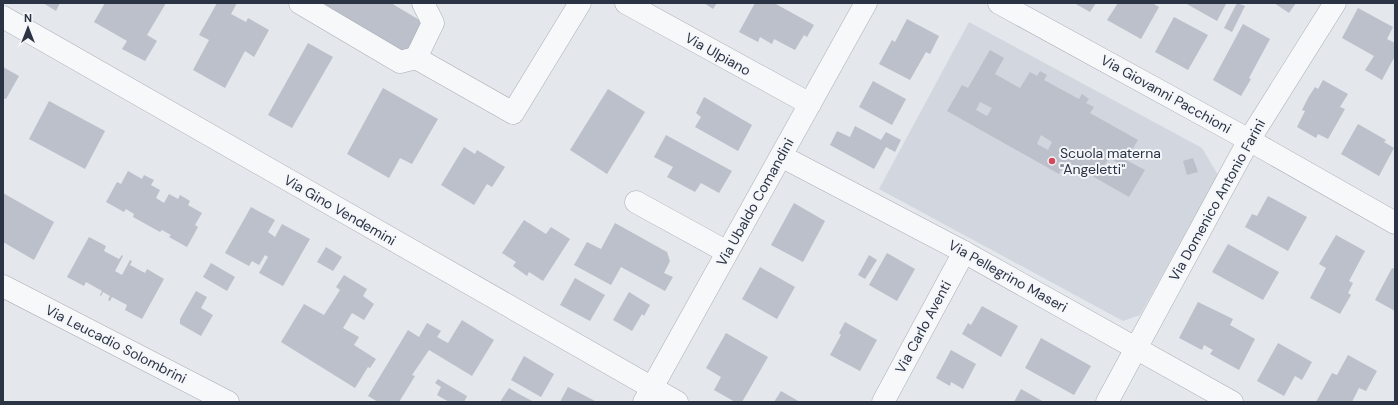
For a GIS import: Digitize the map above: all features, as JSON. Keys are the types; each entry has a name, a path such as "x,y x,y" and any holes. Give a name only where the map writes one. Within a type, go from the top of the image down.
{"street":[{"path":"300,3 400,62 416,58 513,113 580,3"},
{"path":"416,58 433,22 423,3"},
{"name":"Via Ulpiano","path":"626,3 810,104"},
{"name":"Via Ubaldo Comandini","path":"648,395 866,3"},
{"name":"Via Giovanni Pacchioni","path":"999,3 1249,140 1395,223"},
{"name":"Via Domenico Antonio Farini","path":"1108,402 1249,140 1335,3"},
{"name":"Via Gino Vendemini","path":"3,17 648,395 677,402"},
{"name":"Via Pellegrino Maseri","path":"781,156 964,252 1232,402"},
{"path":"636,202 727,252"},
{"name":"Via Carlo Aventi","path":"883,402 964,252"},
{"name":"Via Leucadio Solombrini","path":"3,286 228,402"}],"shaded area":[{"name":"Scuola materna \"Angeletti\"","path":"969,22 1202,148 1218,175 1140,315 1123,321 879,189"}],"building":[{"path":"43,3 60,3 56,11"},
{"path":"105,3 166,3 147,35 157,41 145,61 122,49 127,41 94,22"},
{"path":"217,3 237,3 231,14 246,22 248,18 269,30 254,57 245,51 225,88 193,70 209,40 199,35"},
{"path":"316,3 391,3 426,24 407,56"},
{"path":"704,3 717,3 713,9"},
{"path":"755,3 774,3 814,25 807,37 804,35 795,50 774,39 772,44 760,37 758,42 739,32"},
{"path":"1074,3 1096,3 1090,12"},
{"path":"1118,3 1152,3 1159,7 1141,39 1107,20"},
{"path":"1185,3 1225,3 1226,4 1217,21"},
{"path":"1237,3 1245,6 1232,32 1224,28"},
{"path":"1274,3 1296,3 1289,13"},
{"path":"1358,8 1393,27 1387,39 1395,43 1395,56 1382,80 1365,70 1374,56 1342,38"},
{"path":"1174,17 1208,35 1188,70 1155,52"},
{"path":"907,19 939,36 930,54 926,52 910,80 879,64 892,40 895,42"},
{"path":"1243,24 1270,39 1249,78 1251,79 1241,96 1213,80"},
{"path":"308,43 333,57 292,128 268,115"},
{"path":"990,50 1004,58 995,74 1020,88 1030,72 1037,76 1040,71 1047,75 1044,80 1079,99 1082,94 1089,99 1086,103 1094,107 1090,113 1138,140 1126,160 1145,170 1129,197 1066,161 1059,174 947,111 962,85 968,88","holes":["980,102 992,108 987,116 976,110","1041,135 1052,142 1048,150 1037,144","1109,158 1120,164 1115,172 1104,166"]},
{"path":"3,67 19,76 6,99 3,98"},
{"path":"1323,80 1348,94 1340,107 1345,109 1328,139 1318,134 1316,138 1297,127 1305,111 1302,110 1308,98 1315,87 1318,89"},
{"path":"873,81 906,99 892,125 859,107"},
{"path":"383,88 438,119 412,164 400,158 389,178 347,154"},
{"path":"608,89 645,112 607,174 570,150"},
{"path":"704,97 752,125 738,151 695,127 701,117 696,113"},
{"path":"49,101 105,131 85,169 29,139"},
{"path":"1358,124 1386,140 1384,142 1394,148 1379,176 1341,154"},
{"path":"855,126 881,140 886,132 901,140 895,152 886,147 874,169 830,145 837,131 850,137"},
{"path":"666,135 732,171 719,193 701,183 695,192 667,177 673,167 654,157"},
{"path":"464,147 475,154 477,150 505,167 492,187 487,184 474,205 441,185"},
{"path":"1193,158 1198,172 1187,175 1183,161"},
{"path":"128,171 142,179 144,175 154,180 151,185 160,190 156,198 164,203 169,194 178,199 180,195 190,201 188,205 202,213 195,225 198,227 187,247 169,237 171,235 162,230 160,232 133,217 134,214 126,209 124,212 106,202 117,182 121,184"},
{"path":"3,193 54,222 34,260 3,242"},
{"path":"1268,196 1307,217 1288,251 1245,227 1252,214 1257,216"},
{"path":"794,203 825,221 803,262 771,245"},
{"path":"251,207 275,220 268,232 275,237 282,224 310,239 283,286 259,273 268,257 265,255 259,265 252,261 249,266 225,253"},
{"path":"524,220 546,234 551,227 570,239 543,281 529,272 527,276 513,266 516,262 502,253"},
{"path":"615,223 667,252 670,261 664,273 673,277 665,291 621,267 611,285 574,265 587,242 601,249"},
{"path":"1336,235 1365,251 1349,281 1353,283 1348,293 1351,295 1340,314 1310,298 1326,268 1319,264"},
{"path":"89,237 106,246 104,251 119,259 122,255 123,256 115,271 122,275 130,260 132,261 130,265 145,273 147,269 164,279 142,319 125,310 127,305 112,297 110,301 108,300 110,296 103,292 101,296 102,291 86,282 84,286 67,277"},
{"path":"1228,244 1279,272 1263,300 1212,272"},
{"path":"326,247 342,257 333,271 317,262"},
{"path":"887,253 915,269 897,301 869,285"},
{"path":"869,255 877,260 865,279 858,275"},
{"path":"211,263 235,277 227,291 203,277"},
{"path":"760,267 795,287 777,319 742,299"},
{"path":"1392,268 1395,269 1395,311 1375,300"},
{"path":"344,275 367,289 363,296 374,304 364,320 352,313 343,328 359,337 354,345 376,359 370,368 368,367 355,388 281,342 304,304 324,315 340,290 336,287"},
{"path":"575,278 605,295 590,321 560,305"},
{"path":"196,291 207,297 201,308 213,315 201,336 180,324 180,319"},
{"path":"629,292 650,305 644,316 642,314 632,331 613,320"},
{"path":"1198,302 1233,319 1230,325 1255,339 1239,370 1210,354 1213,350 1204,345 1202,350 1179,338"},
{"path":"982,306 1018,326 1001,357 962,334 968,323 971,325"},
{"path":"462,320 494,340 472,376 429,350 412,375 415,376 399,402 378,402 368,396 408,330 419,337 427,323 441,331 437,337 448,343"},
{"path":"845,322 877,340 860,371 830,355 841,335 839,333"},
{"path":"726,333 768,357 742,402 735,402 714,390 721,377 706,368"},
{"path":"1041,338 1091,366 1074,395 1025,368"},
{"path":"1278,343 1312,362 1302,380 1295,376 1284,396 1257,381"},
{"path":"951,350 976,364 963,389 951,382 950,386 936,378"},
{"path":"1348,355 1377,371 1366,391 1359,388 1352,402 1316,402 1332,373 1337,375"},
{"path":"524,356 554,374 541,397 511,380"},
{"path":"438,379 467,396 464,402 449,402 437,395 441,387 435,383"},
{"path":"568,387 597,402 560,402"},
{"path":"509,388 519,394 534,402 500,402"},
{"path":"1021,389 1044,402 1014,402"},
{"path":"781,391 800,402 774,402"}],"place":[{"name":"Scuola materna \"Angeletti\"","path":"1052,161"}]}
